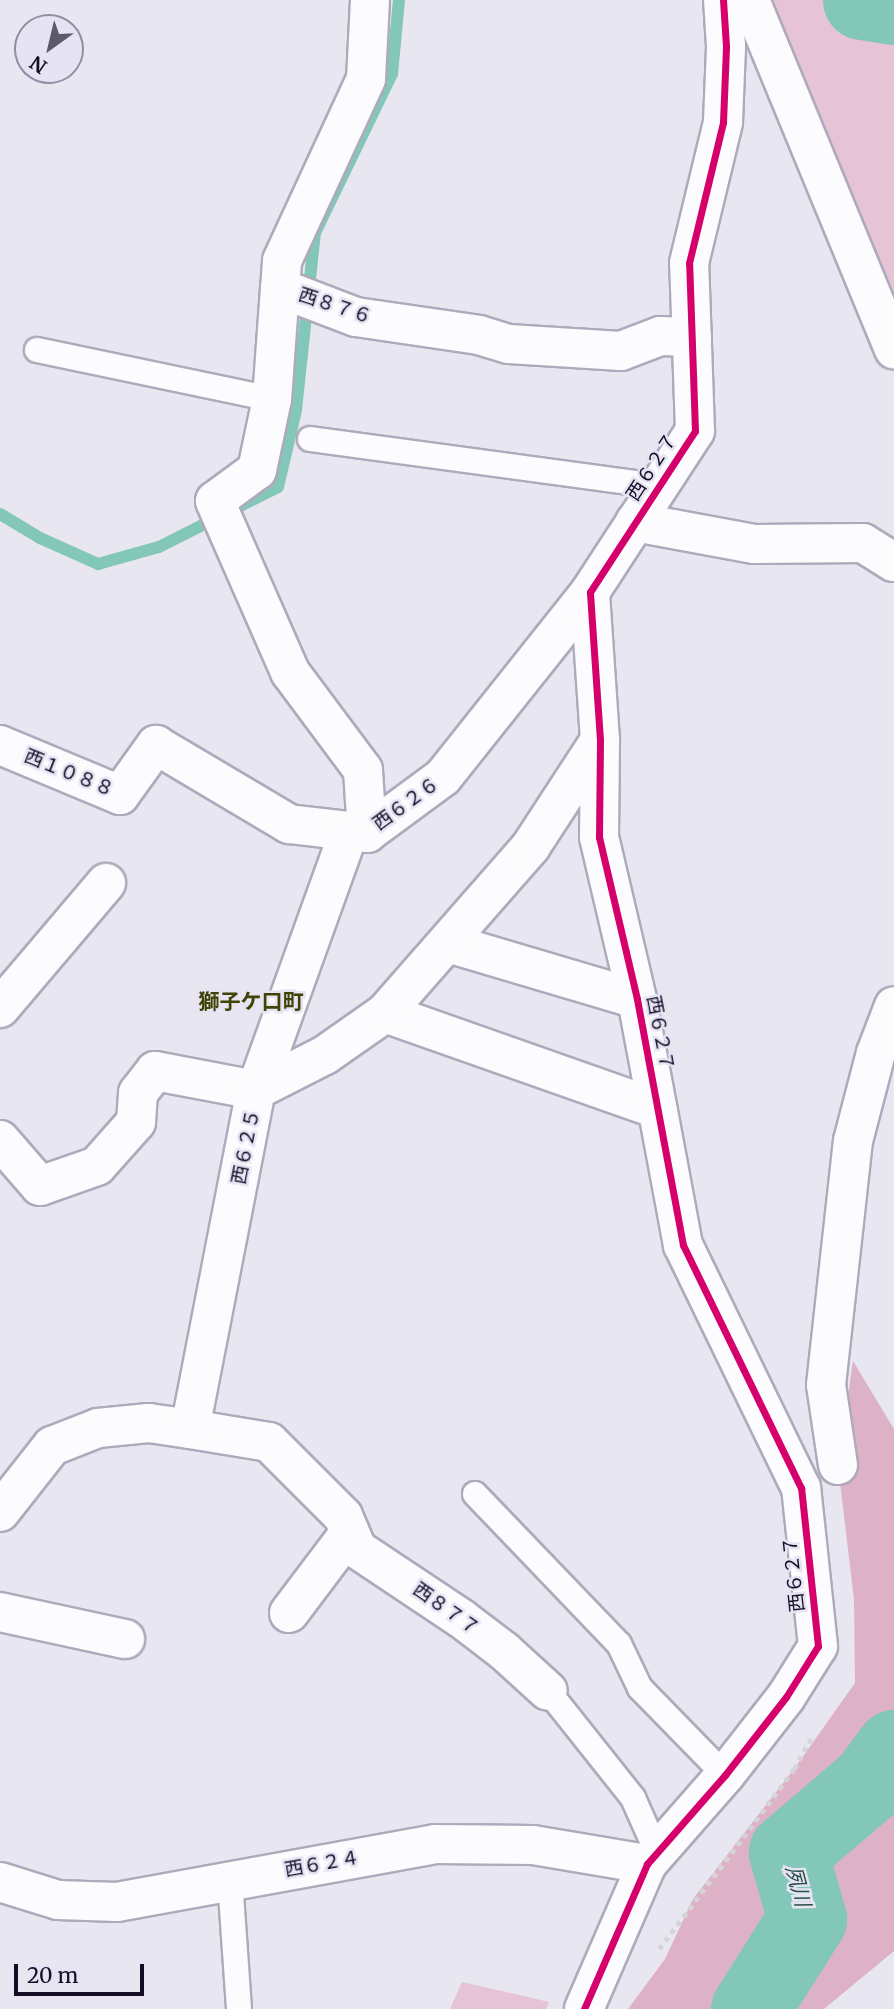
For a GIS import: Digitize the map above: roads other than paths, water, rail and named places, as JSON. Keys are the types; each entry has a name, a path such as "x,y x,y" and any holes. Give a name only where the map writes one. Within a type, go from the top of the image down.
{"street":[{"name":"西８７６","path":"370,0 366,79 282,261 297,295 356,317 480,335 509,344 621,351 660,335 692,337"},
{"name":"西６２７","path":"584,2009 652,1858 725,1775 786,1697 818,1646 801,1488 683,1245 638,999 599,837 600,740 590,592 695,430 688,263 723,122 726,46 723,0"},
{"path":"750,0 894,349"},
{"path":"0,1140 40,1186 97,1166 136,1122 138,1093 155,1072 256,1090 358,832 363,770 290,672 222,515 257,470 297,295"},
{"path":"635,522 754,544 863,543 894,562"},
{"name":"西６２６","path":"156,746 289,824 358,832 443,777 590,592"},
{"name":"西６２５","path":"190,1429 256,1090 325,1055 385,1013 531,846 600,740"},
{"name":"西１０８８","path":"0,745 120,795 156,746"},
{"path":"0,1008 107,883"},
{"path":"448,943 638,999"},
{"path":"838,1465 826,1385 838,1258 853,1141 876,1053 894,1006"},
{"path":"385,1013 658,1109"},
{"path":"0,1512 52,1446 98,1428 149,1423 190,1429"},
{"name":"西８７７","path":"190,1429 269,1442 343,1516 357,1549 462,1619 505,1651 548,1691"},
{"path":"289,1613 350,1532"},
{"path":"0,1612 125,1639"},
{"name":"西６２４","path":"0,1882 58,1900 117,1902 436,1843 534,1846 652,1858"}],"lane":[{"path":"37,350 272,399"},
{"path":"310,439 659,486"},
{"path":"475,1494 619,1643 640,1688 725,1775"},
{"name":"西８７７","path":"548,1691 633,1798 652,1858"},
{"path":"230,1880 239,2009"}],"waterway":[{"path":"0,514 40,538 98,564 159,547 278,487 296,410 315,233 392,74 399,0"},
{"name":"夙川","path":"862,0 894,5"},
{"name":"夙川","path":"750,2009 807,1919 788,1852 870,1782 894,1749"}],"district":[{"name":"獅子ケ口町","path":"251,1002"}]}
